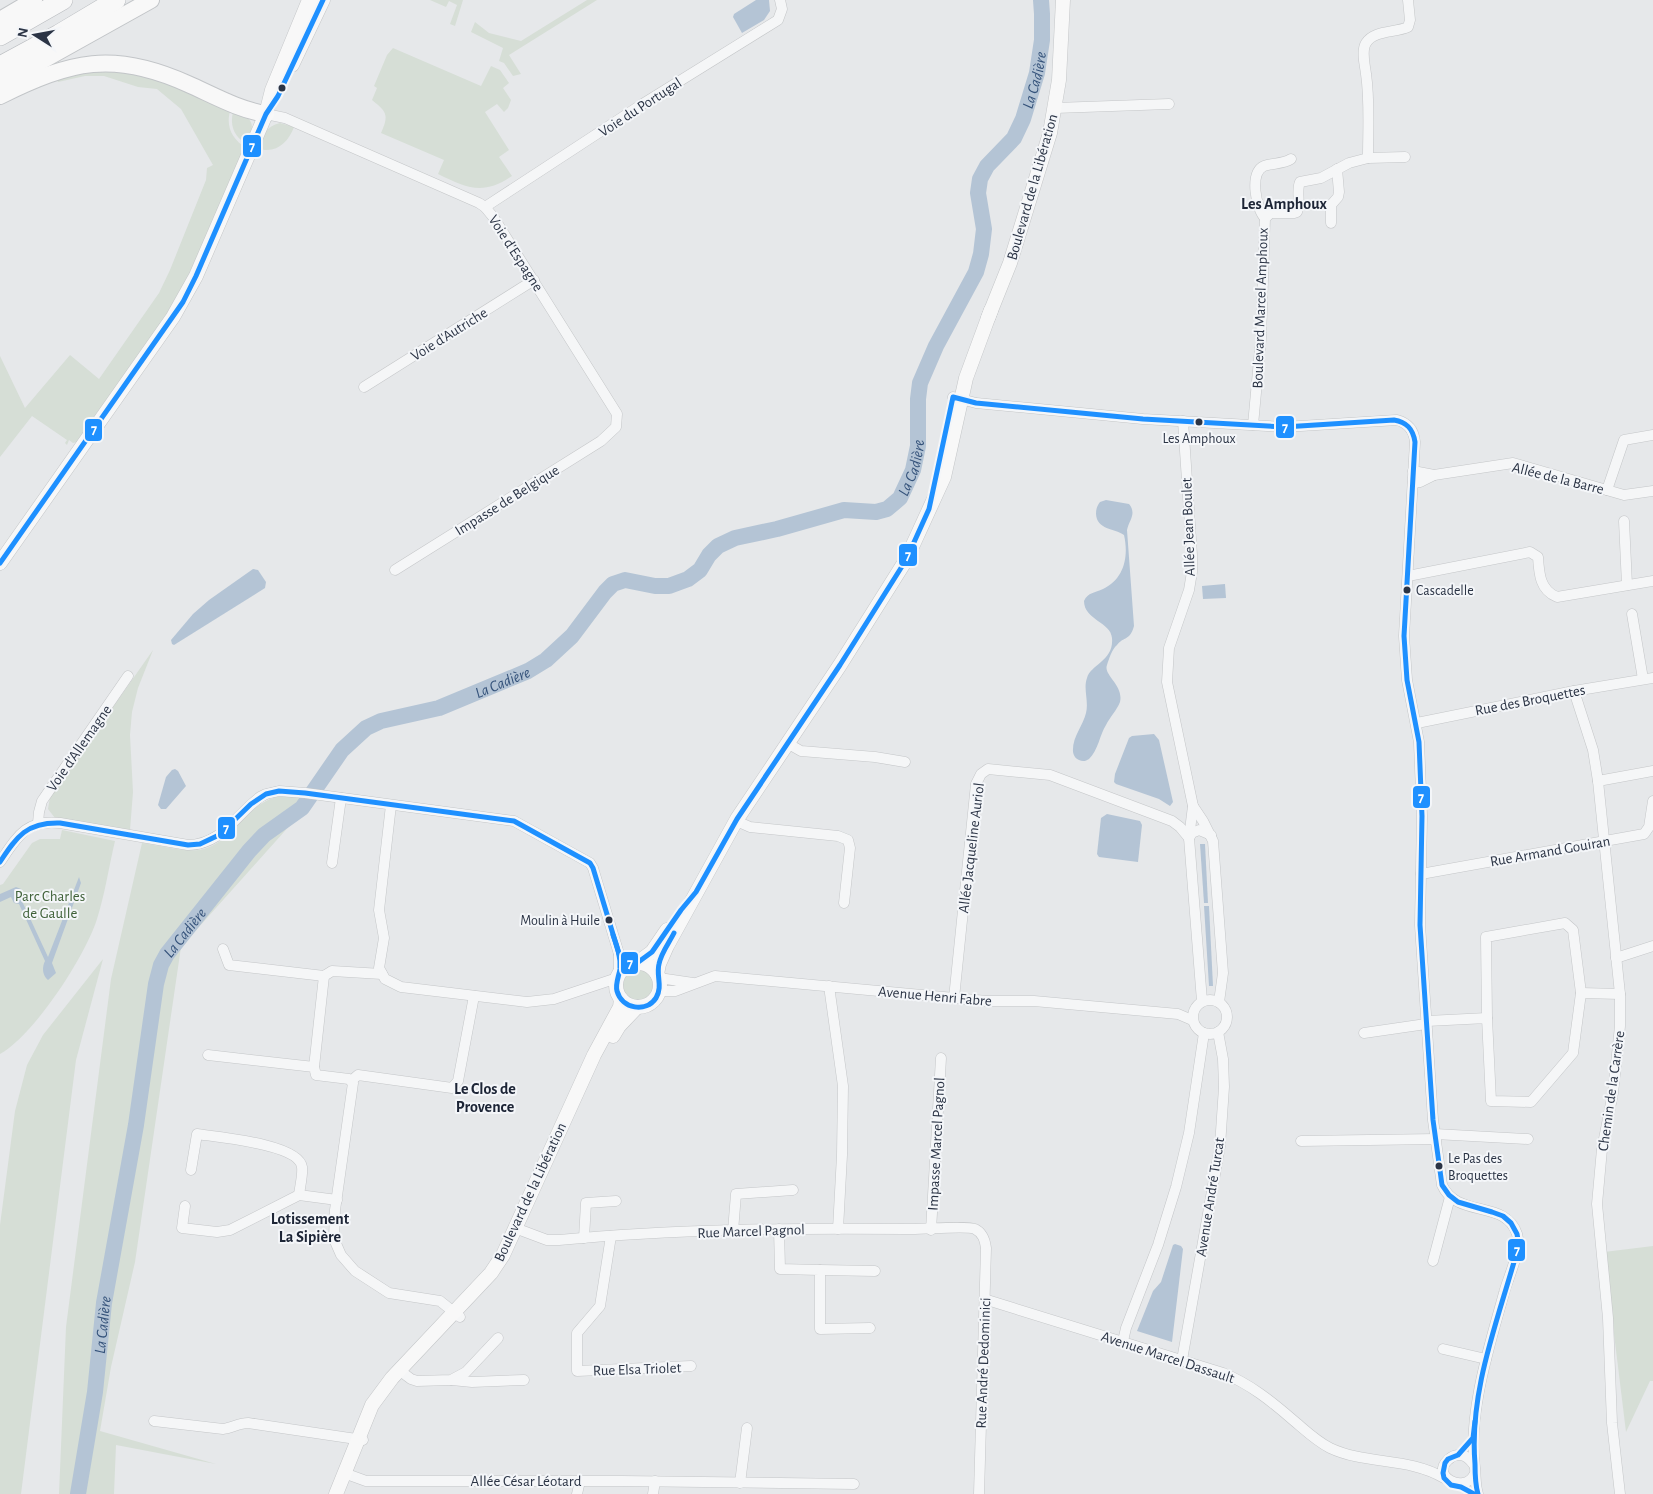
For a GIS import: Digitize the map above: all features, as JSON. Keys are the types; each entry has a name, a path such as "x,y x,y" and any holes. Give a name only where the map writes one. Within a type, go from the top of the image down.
{"highway":[{"path":"0,36 63,0"},
{"path":"0,66 116,0"}],"main road":[{"path":"0,8 13,0"},
{"path":"0,20 34,0"},
{"path":"0,85 151,0"},
{"path":"0,96 48,73 78,65 103,63 129,64 149,68 245,109 266,114"}],"street":[{"path":"0,563 183,302 266,114 272,90 309,0"},
{"path":"266,114 278,96 322,0"},
{"name":"Voie du Portugal","path":"485,207 641,105 778,20 782,10 780,0"},
{"name":"Boulevard de la Libération","path":"518,1229 619,1026 637,1007 648,1005 653,1001 659,981 659,964 696,892 737,819 840,665 906,560 944,477 957,398 1008,270 1050,133 1059,80 1063,0"},
{"path":"1368,158 1368,83 1364,51 1366,44 1372,38 1408,27 1410,20 1408,0"},
{"path":"1055,108 1168,104"},
{"name":"Voie d'Espagne","path":"266,114 291,120 485,207 494,218 616,410 618,418 616,427"},
{"name":"Boulevard Marcel Amphoux","path":"1254,425 1261,338 1265,218 1271,213 1297,212 1299,208 1298,185 1300,182 1320,178 1349,163 1368,158 1405,158"},
{"path":"1265,218 1259,209 1255,180 1259,171 1264,166 1291,159"},
{"path":"1331,223 1332,205 1339,192 1338,169"},
{"name":"Voie d'Autriche","path":"364,387 534,280"},
{"path":"957,398 976,403 1143,419 1284,427 1394,420 1402,421 1408,426 1414,436 1404,636 1407,680 1416,723 1421,769 1420,925 1435,1136 1442,1185 1450,1197 1456,1202 1509,1220 1518,1236 1518,1249 1504,1290 1486,1359 1473,1438 1476,1494 1461,1487 1451,1485 1444,1478 1443,1468 1452,1456 1468,1457 1474,1470 1470,1483 1461,1487"},
{"name":"Allée Jean Boulet","path":"1183,421 1192,572 1189,590 1169,648 1168,682 1193,806"},
{"name":"Impasse de Belgique","path":"395,570 601,441 616,427"},
{"path":"1608,490 1624,440 1653,435"},
{"name":"Allée de la Barre","path":"1413,483 1420,482 1434,475 1513,463 1624,495 1653,491"},
{"name":"Allée de la Barre","path":"1413,471 1434,475"},
{"path":"1624,521 1627,585"},
{"path":"1408,576 1530,552 1538,556 1542,584 1548,593 1557,598 1653,581"},
{"name":"Rue des Broquettes","path":"1416,723 1648,678 1632,614"},
{"name":"Voie d'Allemagne","path":"38,823 42,802 128,676"},
{"name":"Chemin de la Carrère","path":"1574,691 1592,750 1598,782 1620,994 1620,1026 1614,1093 1602,1149 1597,1204 1608,1318 1612,1423 1620,1494"},
{"path":"787,743 801,751 875,757 905,762"},
{"name":"Allée Jacqueline Auriol","path":"954,998 976,784 984,770 1034,772 1061,778 1172,821 1189,838"},
{"path":"1598,782 1653,772"},
{"path":"0,862 21,834 31,825 38,823 60,823 140,837 194,845 201,844 216,837 254,802 266,794 279,791 319,794 514,821 587,860 594,868 619,954 618,984 625,1004 637,1007"},
{"path":"332,863 341,798"},
{"name":"Rue Armand Gouiran","path":"1421,874 1644,834 1649,827 1653,801"},
{"path":"390,805 379,910 384,938 379,968 385,979 401,988 527,1002 554,999 602,982 618,984"},
{"path":"1193,806 1213,841 1223,973 1219,1002"},
{"path":"1193,806 1189,838 1202,1001"},
{"path":"737,819 750,827 838,836 848,840 850,848 844,903"},
{"path":"1189,838 1199,830 1211,835"},
{"name":"Boulevard de la Libération","path":"342,1494 360,1439 378,1407 402,1373 457,1314 497,1277 508,1261 518,1229 606,1032 620,1007 618,984 624,968 652,952 696,892"},
{"path":"1565,923 1573,930 1581,993 1573,1053 1531,1102 1491,1101 1486,937 1565,923"},
{"path":"1616,958 1653,946"},
{"path":"223,949 229,965 324,976 332,971 382,974"},
{"path":"619,954 634,964 649,966 659,981"},
{"path":"324,976 314,1067 316,1075 349,1079 353,1083 337,1200 334,1239 341,1255 355,1271 389,1293 440,1301 457,1314"},
{"name":"Avenue Henri Fabre","path":"659,981 676,991 715,976 987,1002 1034,1001 1178,1014 1192,1020"},
{"path":"829,986 843,1086 838,1229"},
{"path":"1581,993 1620,994"},
{"path":"351,1081 358,1075 452,1088 458,1081 474,996"},
{"path":"1208,999 1219,1002 1223,1005 1227,1015 1225,1025 1218,1032 1211,1034 1198,1030 1192,1020 1194,1009 1202,1001 1208,999"},
{"name":"Avenue Henri Fabre","path":"1178,1014 1194,1009"},
{"path":"1364,1032 1426,1022 1487,1018"},
{"name":"Avenue André Turcat","path":"1182,1360 1220,1146 1224,1086 1223,1059 1218,1032"},
{"name":"Avenue André Turcat","path":"1123,1341 1176,1187 1191,1123 1204,1033"},
{"path":"208,1055 314,1067"},
{"name":"Impasse Marcel Pagnol","path":"931,1230 941,1058"},
{"path":"191,1170 197,1134 270,1145 298,1159 302,1167 299,1195"},
{"path":"1301,1141 1435,1136 1528,1139"},
{"path":"734,1231 736,1194 793,1190"},
{"path":"185,1206 182,1228 217,1232 230,1230 299,1195 337,1200"},
{"path":"1432,1261 1450,1197"},
{"path":"584,1238 586,1203 616,1201"},
{"name":"Rue Marcel Pagnol","path":"518,1229 547,1240 779,1229 931,1230 970,1228 980,1233"},
{"path":"779,1229 780,1269 875,1271"},
{"name":"Rue André Dedominici","path":"979,1494 986,1248 985,1239 980,1233"},
{"name":"Rue Elsa Triolet","path":"611,1236 600,1306 577,1333 577,1371 691,1366"},
{"path":"820,1270 820,1329 870,1328"},
{"name":"Avenue Marcel Dassault","path":"984,1299 1223,1373 1258,1391 1322,1444 1332,1449 1355,1456 1422,1468 1444,1478"},
{"path":"451,1380 466,1372 498,1338"},
{"path":"1443,1349 1486,1359"},
{"path":"402,1373 416,1382 524,1380"},
{"path":"154,1421 223,1429 248,1423 360,1439"},
{"path":"740,1483 747,1428"},
{"path":"1458,1455 1473,1438"},
{"name":"Avenue Marcel Dassault","path":"1422,1468 1445,1463"},
{"name":"Boulevard de la Libération","path":"336,1494 347,1474"},
{"name":"Allée César Léotard","path":"347,1474 366,1481 854,1484"},
{"path":"577,1494 580,1481"},
{"path":"653,1494 655,1482"}],"green space":[{"path":"430,0 463,0 455,26 450,24 457,5 449,1 446,7"},
{"path":"587,0 597,0 509,55 521,74 513,76 504,63 499,61 503,48 471,32 475,22 489,33 521,41"},
{"path":"393,48 481,86 491,66 500,70 509,83 503,88 511,100 504,112 497,104 485,112 509,150 499,157 512,176 502,182 483,188 467,186 438,174 444,160 381,133 386,118 385,114 372,100 377,88 374,86 387,55"},
{"path":"95,68 143,73 231,108 229,125 231,131 236,140 246,148 184,289 80,441 73,443 69,440 67,445 65,443 67,440 32,416 0,457 0,356 25,408 70,355 99,379 159,293 206,180 207,168 213,165 181,109 157,89 138,87 104,76 85,76 58,82 56,76"},
{"path":"234,109 251,122 252,126 247,144 238,138 233,129"},
{"path":"280,123 294,127 284,143 270,150 257,148 268,129"},
{"path":"153,650 138,688 132,712 130,735 133,792 130,830 55,818 48,809 50,797"},
{"path":"280,796 304,798 309,804 181,947 135,1262 111,1367 100,1431 216,1464 116,1445 114,1494 59,1494 66,1327 111,979 142,843 186,850 199,850 211,846 221,840 257,807 267,800"},
{"name":"Parc Charles de Gaulle","path":"62,830 115,841 100,909 91,935 82,953 57,994 28,1030 0,1054 0,885 3,884 32,843 40,839 60,839"},
{"path":"103,959 76,1060 21,1494 0,1494 0,1225 15,1111 27,1065 43,1035"},
{"path":"638,970 648,975 653,985 648,995 638,1000 628,995 623,985 628,975"},
{"path":"1653,1246 1653,1381 1650,1381 1626,1432 1604,1252"}],"water":[{"path":"756,0 769,0 770,11 764,20 742,33 733,17 734,14"},
{"path":"1106,500 1129,504 1132,511 1132,517 1127,530 1134,626 1129,636 1114,649 1107,665 1108,673 1119,690 1120,702 1104,729 1095,752 1089,759 1083,761 1075,757 1073,747 1086,713 1087,678 1089,673 1110,652 1112,646 1111,633 1088,613 1084,601 1090,594 1110,585 1116,579 1123,566 1126,551 1124,535 1103,526 1097,519 1097,506 1100,502"},
{"path":"253,569 258,570 266,582 265,588 174,645 172,644 171,640 193,614 209,600"},
{"path":"1225,584 1226,598 1203,599 1202,586"},
{"path":"1154,734 1159,740 1173,802 1170,806 1159,799 1114,782 1115,774 1129,738 1132,736"},
{"path":"175,769 186,786 166,809 161,809 158,805 166,777"},
{"path":"1107,814 1140,821 1142,825 1138,862 1099,857 1097,854 1101,818"},
{"path":"1200,844 1205,844 1208,903 1204,903"},
{"path":"79,877 81,883 52,963 56,973 48,980 43,971 45,961 19,904 14,903 11,897 0,902 0,894 16,887 21,889 24,894 22,901 48,957"},
{"path":"1204,906 1209,906 1213,986 1209,986"},
{"path":"1175,1244 1183,1249 1172,1342 1137,1331 1153,1291 1161,1282 1173,1245"}],"waterway":[{"name":"La Cadière","path":"78,1494 95,1392 104,1303 136,1125 156,984 161,965 167,954 249,851 264,835 302,808 342,750 366,728 381,721 439,708 528,671 546,660 572,636 613,584 625,580 655,586 669,586 688,579 700,570 709,555 718,546 735,538 777,529 844,510 876,512 887,509 900,498 913,470 918,446 920,383 936,346 976,272 981,254 984,229 978,193 980,179 987,166 1014,138 1023,119 1037,73 1042,40 1041,0"}],"transit line":[{"name":"7","path":"0,563 183,302 266,114 278,96 323,0"},
{"name":"7","path":"0,862 24,832 39,825 49,823 60,823 188,845 200,844 219,835 251,804 266,794 279,791 514,821 590,863 619,954 631,964 637,963 652,952 696,892 737,819 840,665 906,560 929,509 953,397 976,403 1143,419 1284,427 1394,420 1402,422 1413,433 1415,442 1404,636 1407,680 1419,742 1422,816 1420,925 1433,1120 1442,1185 1449,1195 1458,1202 1503,1216 1511,1223 1518,1240 1516,1255 1480,1384 1474,1437 1475,1479 1478,1494"},
{"name":"7","path":"613,935 620,960 617,991 624,1002 635,1007 641,1007 652,1003 658,994 658,968 660,960 674,933"},
{"name":"7","path":"1474,1494 1461,1487 1451,1485 1444,1478 1443,1473 1448,1459 1458,1455 1473,1438 1475,1421"}],"place":[{"name":"Les Amphoux","path":"1199,422"},
{"name":"Cascadelle","path":"1407,590"},
{"name":"Moulin à Huile","path":"609,920"},
{"name":"Le Pas des Broquettes","path":"1439,1166"}],"district":[{"name":"Les Amphoux","path":"1284,203"},
{"name":"Le Clos de Provence","path":"485,1097"},
{"name":"Lotissement La Sipière","path":"310,1227"}]}
